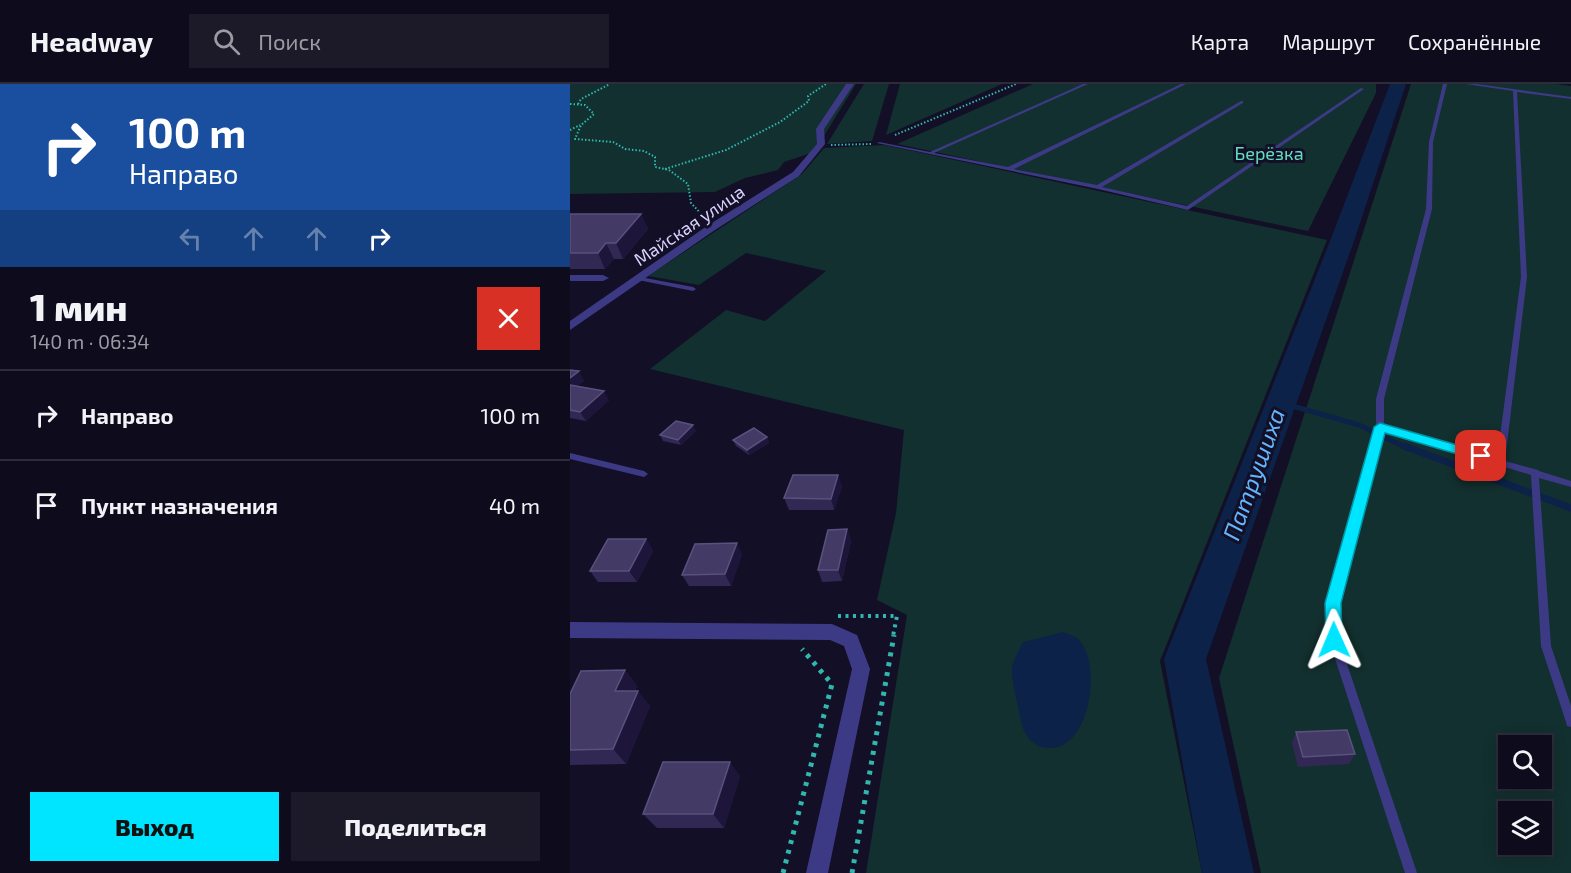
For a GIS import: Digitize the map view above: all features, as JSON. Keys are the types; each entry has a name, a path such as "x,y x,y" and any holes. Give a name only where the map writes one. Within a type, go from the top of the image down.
{"street":[{"path":"821,144 820,129 850,84"},
{"name":"Майская улица","path":"570,326 715,226 796,174 821,144"},
{"path":"570,278 603,278"},
{"path":"570,630 832,632 852,641 861,669 817,873"}],"lane":[{"path":"932,152 1086,84"},
{"path":"1009,169 1184,84"},
{"path":"1412,873 1334,640 1333,603 1380,427 1380,399 1429,209 1431,142 1445,84"},
{"path":"1468,84 1571,98"},
{"path":"879,143 932,152 1188,208 1362,89"},
{"path":"1501,462 1524,277 1515,91"},
{"path":"1098,187 1242,102"},
{"path":"640,279 693,289"},
{"path":"1380,427 1571,484"},
{"path":"570,456 644,474"},
{"path":"1535,472 1546,646 1571,722"}],"path":[{"path":"578,104 588,95 610,84"},
{"path":"664,169 726,150 765,130 809,101 808,96 826,84"},
{"path":"821,144 856,146 879,143 1016,84"},
{"path":"570,104 585,105 594,114 570,130"},
{"path":"580,125 575,139 613,142 625,149 644,151 656,157 656,167 664,169 688,184 691,203 715,226"},
{"path":"852,873 897,616"},
{"path":"783,873 832,684 796,643"}],"green space":[{"path":"570,84 856,84 814,152 784,162 778,170 745,178 715,192 570,194"},
{"path":"864,84 889,84 872,141 827,144"},
{"path":"900,84 1002,84 886,135"},
{"name":"Берёзка","path":"1033,84 1376,84 1376,93 1308,231 897,144"},
{"path":"1411,84 1556,84 1571,86 1571,873 1261,873 1219,678"},
{"path":"885,145 1327,240 1160,661 1202,873 866,873 907,615 877,600 896,513 904,430 650,369 726,310 765,321 826,271 746,253 699,285 648,276 802,174 824,148"}],"water":[{"path":"1063,632 1076,637 1085,649 1090,666 1091,686 1087,707 1081,725 1070,740 1056,747 1039,746 1029,738 1022,726 1013,683 1013,665 1023,642"}],"building":[{"path":"570,214 641,214 616,243 606,243 598,253 570,253"},
{"path":"570,370 579,371 570,378"},
{"path":"570,385 604,391 580,412 570,410"},
{"path":"676,421 693,425 678,440 660,435"},
{"path":"754,428 767,437 747,450 733,440"},
{"path":"793,475 838,475 831,499 784,498"},
{"path":"847,529 838,570 818,570 828,530"},
{"path":"608,539 646,539 629,571 590,571"},
{"path":"737,543 725,574 682,575 695,544"},
{"path":"625,670 615,691 638,691 613,749 570,750 570,694 581,671"},
{"path":"1347,730 1355,754 1303,757 1296,732"},
{"path":"663,762 730,762 713,814 643,814"}],"waterway":[{"name":"Патрушиха","path":"1228,873 1185,659 1342,241 1398,84"},
{"path":"1282,403 1359,425 1407,448"},
{"path":"1404,446 1571,508"}],"route":[{"path":"1334,640 1333,603 1380,427 1481,456"}]}
